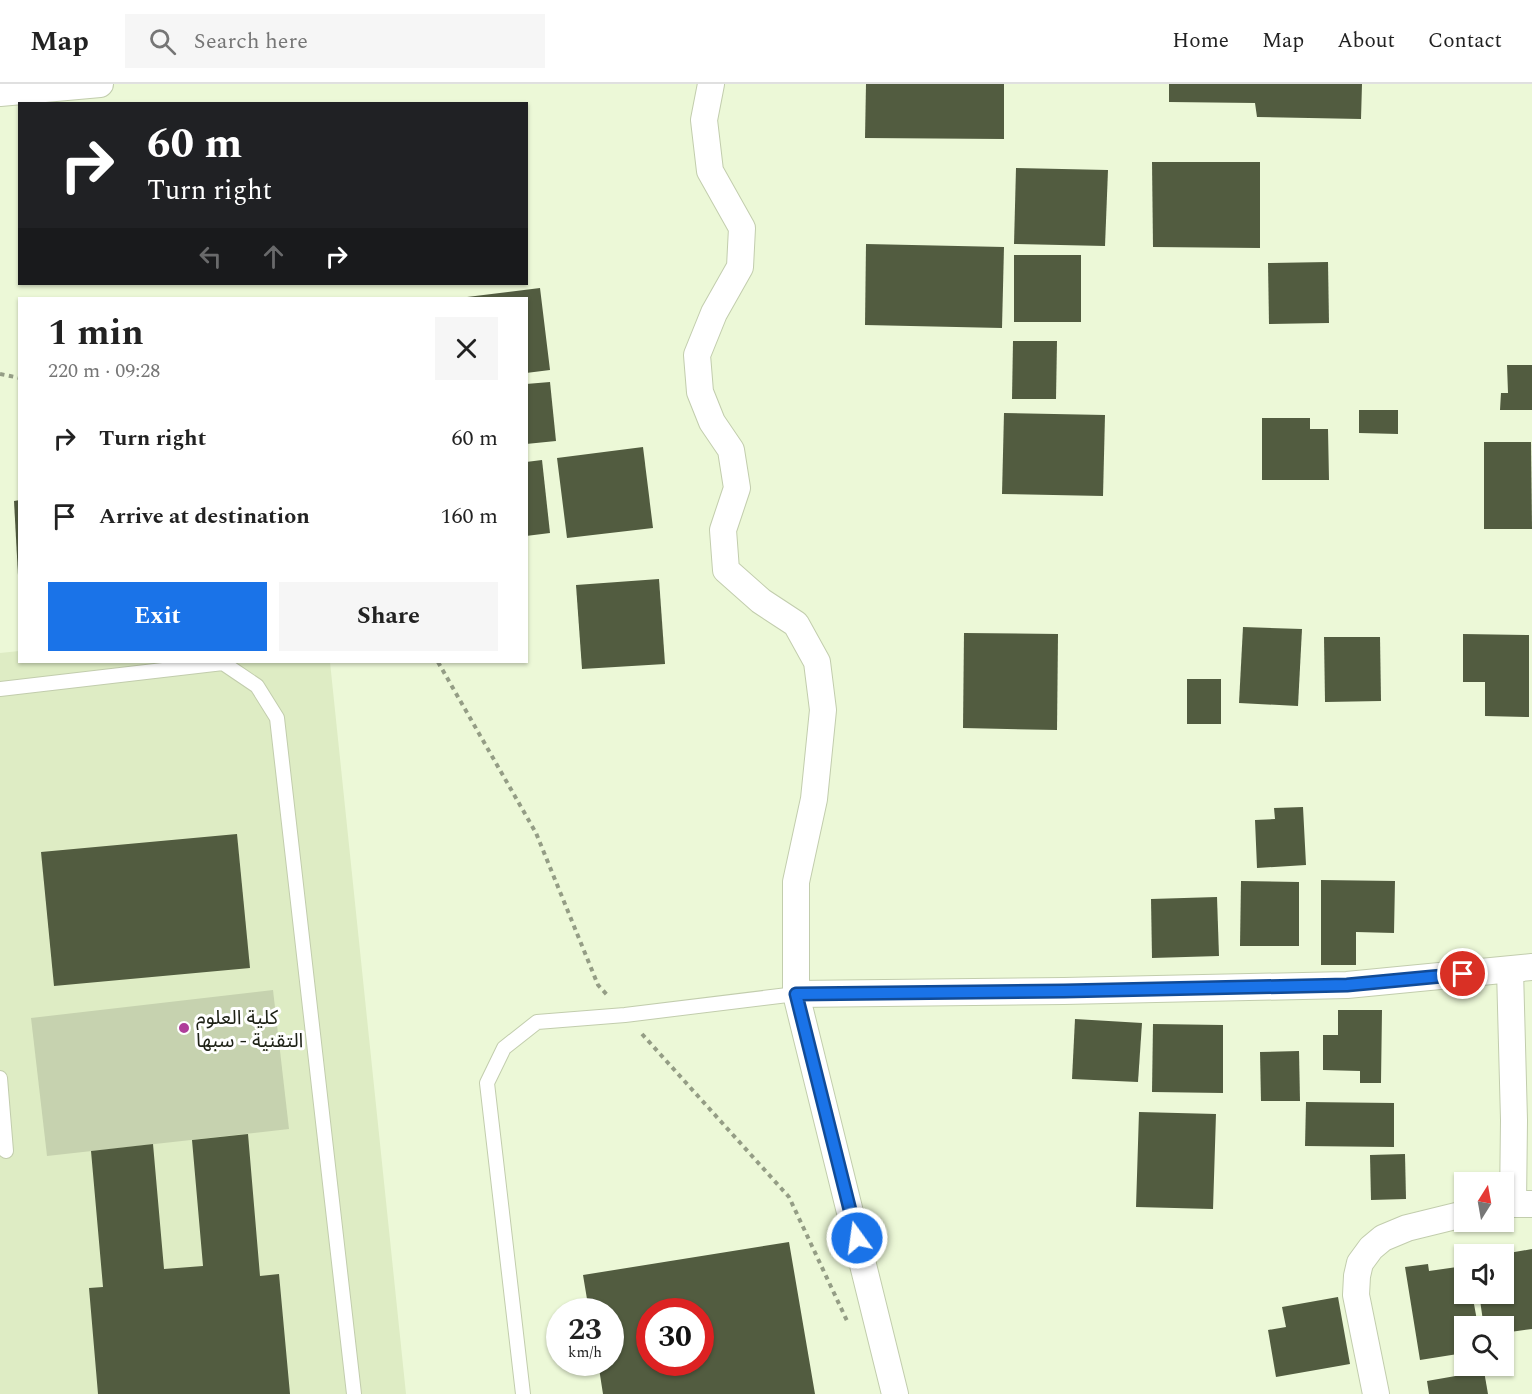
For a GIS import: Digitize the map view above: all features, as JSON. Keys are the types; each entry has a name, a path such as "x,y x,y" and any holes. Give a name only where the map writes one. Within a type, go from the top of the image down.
{"street":[{"path":"0,93 100,84"},
{"path":"711,84 704,120 710,171 742,228 740,267 714,313 697,355 700,392 712,422 731,450 737,488 723,530 726,570 761,602 796,624 817,662 823,710 814,799 796,882 796,994 895,1394"},
{"path":"796,994 1347,985 1521,968 1514,1120 1516,1204"},
{"path":"1376,1394 1356,1295 1360,1263 1371,1248 1383,1238 1407,1228 1454,1216"}],"lane":[{"path":"0,688 223,663 257,686 277,718 354,1394"},
{"path":"524,1394 487,1083 504,1048 537,1022 625,1015 796,994"},
{"path":"0,1078 6,1151"}],"path":[{"path":"0,374 18,378"}],"shaded area":[{"name":"كلية العلوم التقنية - سبها","path":"18,651 18,663 330,663 406,1394 0,1394 0,653"},
{"path":"273,990 289,1129 47,1156 31,1018"}],"building":[{"path":"866,84 1004,84 1004,139 865,138"},
{"path":"1169,84 1362,84 1361,119 1257,117 1255,103 1169,102"},
{"path":"1152,162 1260,162 1260,248 1153,247"},
{"path":"1016,168 1108,170 1105,246 1014,244"},
{"path":"866,244 1004,247 1002,328 865,325"},
{"path":"1014,255 1081,255 1081,322 1014,322"},
{"path":"1328,262 1329,323 1269,324 1268,263"},
{"path":"540,288 550,370 528,373 528,297 467,297"},
{"path":"1013,341 1057,341 1056,399 1012,399"},
{"path":"1507,365 1532,365 1532,410 1500,410 1501,393 1508,393"},
{"path":"550,382 556,441 528,444 528,384"},
{"path":"1359,410 1398,410 1398,434 1359,433"},
{"path":"1004,413 1105,415 1103,496 1002,494"},
{"path":"1262,418 1310,418 1310,429 1328,429 1329,480 1262,480"},
{"path":"1484,442 1531,442 1532,529 1484,529"},
{"path":"643,447 653,528 567,538 557,458"},
{"path":"542,460 550,533 528,536 528,462"},
{"path":"18,500 18,575 14,501"},
{"path":"659,579 665,664 582,669 576,585"},
{"path":"1243,627 1302,629 1298,706 1239,703"},
{"path":"964,633 1058,634 1057,730 963,728"},
{"path":"1463,634 1529,635 1529,717 1485,716 1485,682 1463,682"},
{"path":"1324,637 1380,637 1381,701 1325,702"},
{"path":"1187,679 1221,679 1221,724 1187,724"},
{"path":"1303,807 1306,865 1257,868 1255,820 1275,819 1274,808"},
{"path":"237,834 250,968 54,986 41,852"},
{"path":"1321,880 1395,881 1394,933 1356,932 1356,965 1321,965"},
{"path":"1241,881 1299,882 1299,946 1240,946"},
{"path":"1217,897 1219,956 1152,958 1151,899"},
{"path":"1338,1010 1382,1010 1381,1083 1360,1083 1360,1071 1323,1070 1323,1035 1338,1035"},
{"path":"1075,1019 1142,1023 1138,1082 1072,1079"},
{"path":"1153,1024 1223,1025 1223,1093 1152,1092"},
{"path":"1299,1051 1300,1101 1261,1101 1260,1052"},
{"path":"1306,1102 1394,1103 1394,1147 1305,1146"},
{"path":"1139,1112 1216,1114 1213,1209 1136,1207"},
{"path":"248,1134 260,1276 279,1274 290,1394 98,1394 89,1288 103,1287 91,1151 153,1144 164,1269 203,1266 192,1140"},
{"path":"1405,1154 1406,1199 1371,1200 1370,1155"},
{"path":"789,1242 815,1394 603,1394 600,1376 624,1376 624,1298 587,1298 583,1275"},
{"path":"1532,1249 1532,1329 1514,1331 1514,1316 1482,1316 1481,1304 1514,1304 1514,1252"},
{"path":"1428,1264 1429,1271 1454,1267 1454,1304 1474,1304 1476,1316 1454,1316 1454,1355 1420,1360 1405,1267"},
{"path":"1338,1297 1350,1364 1276,1377 1268,1330 1286,1327 1282,1307"},
{"path":"1456,1376 1485,1376 1488,1394 1429,1394 1427,1381"}],"place":[{"name":"كلية العلوم التقنية - سبها","path":"184,1028"}],"route":[{"path":"857,1238 796,994 1347,985 1463,974"}]}
